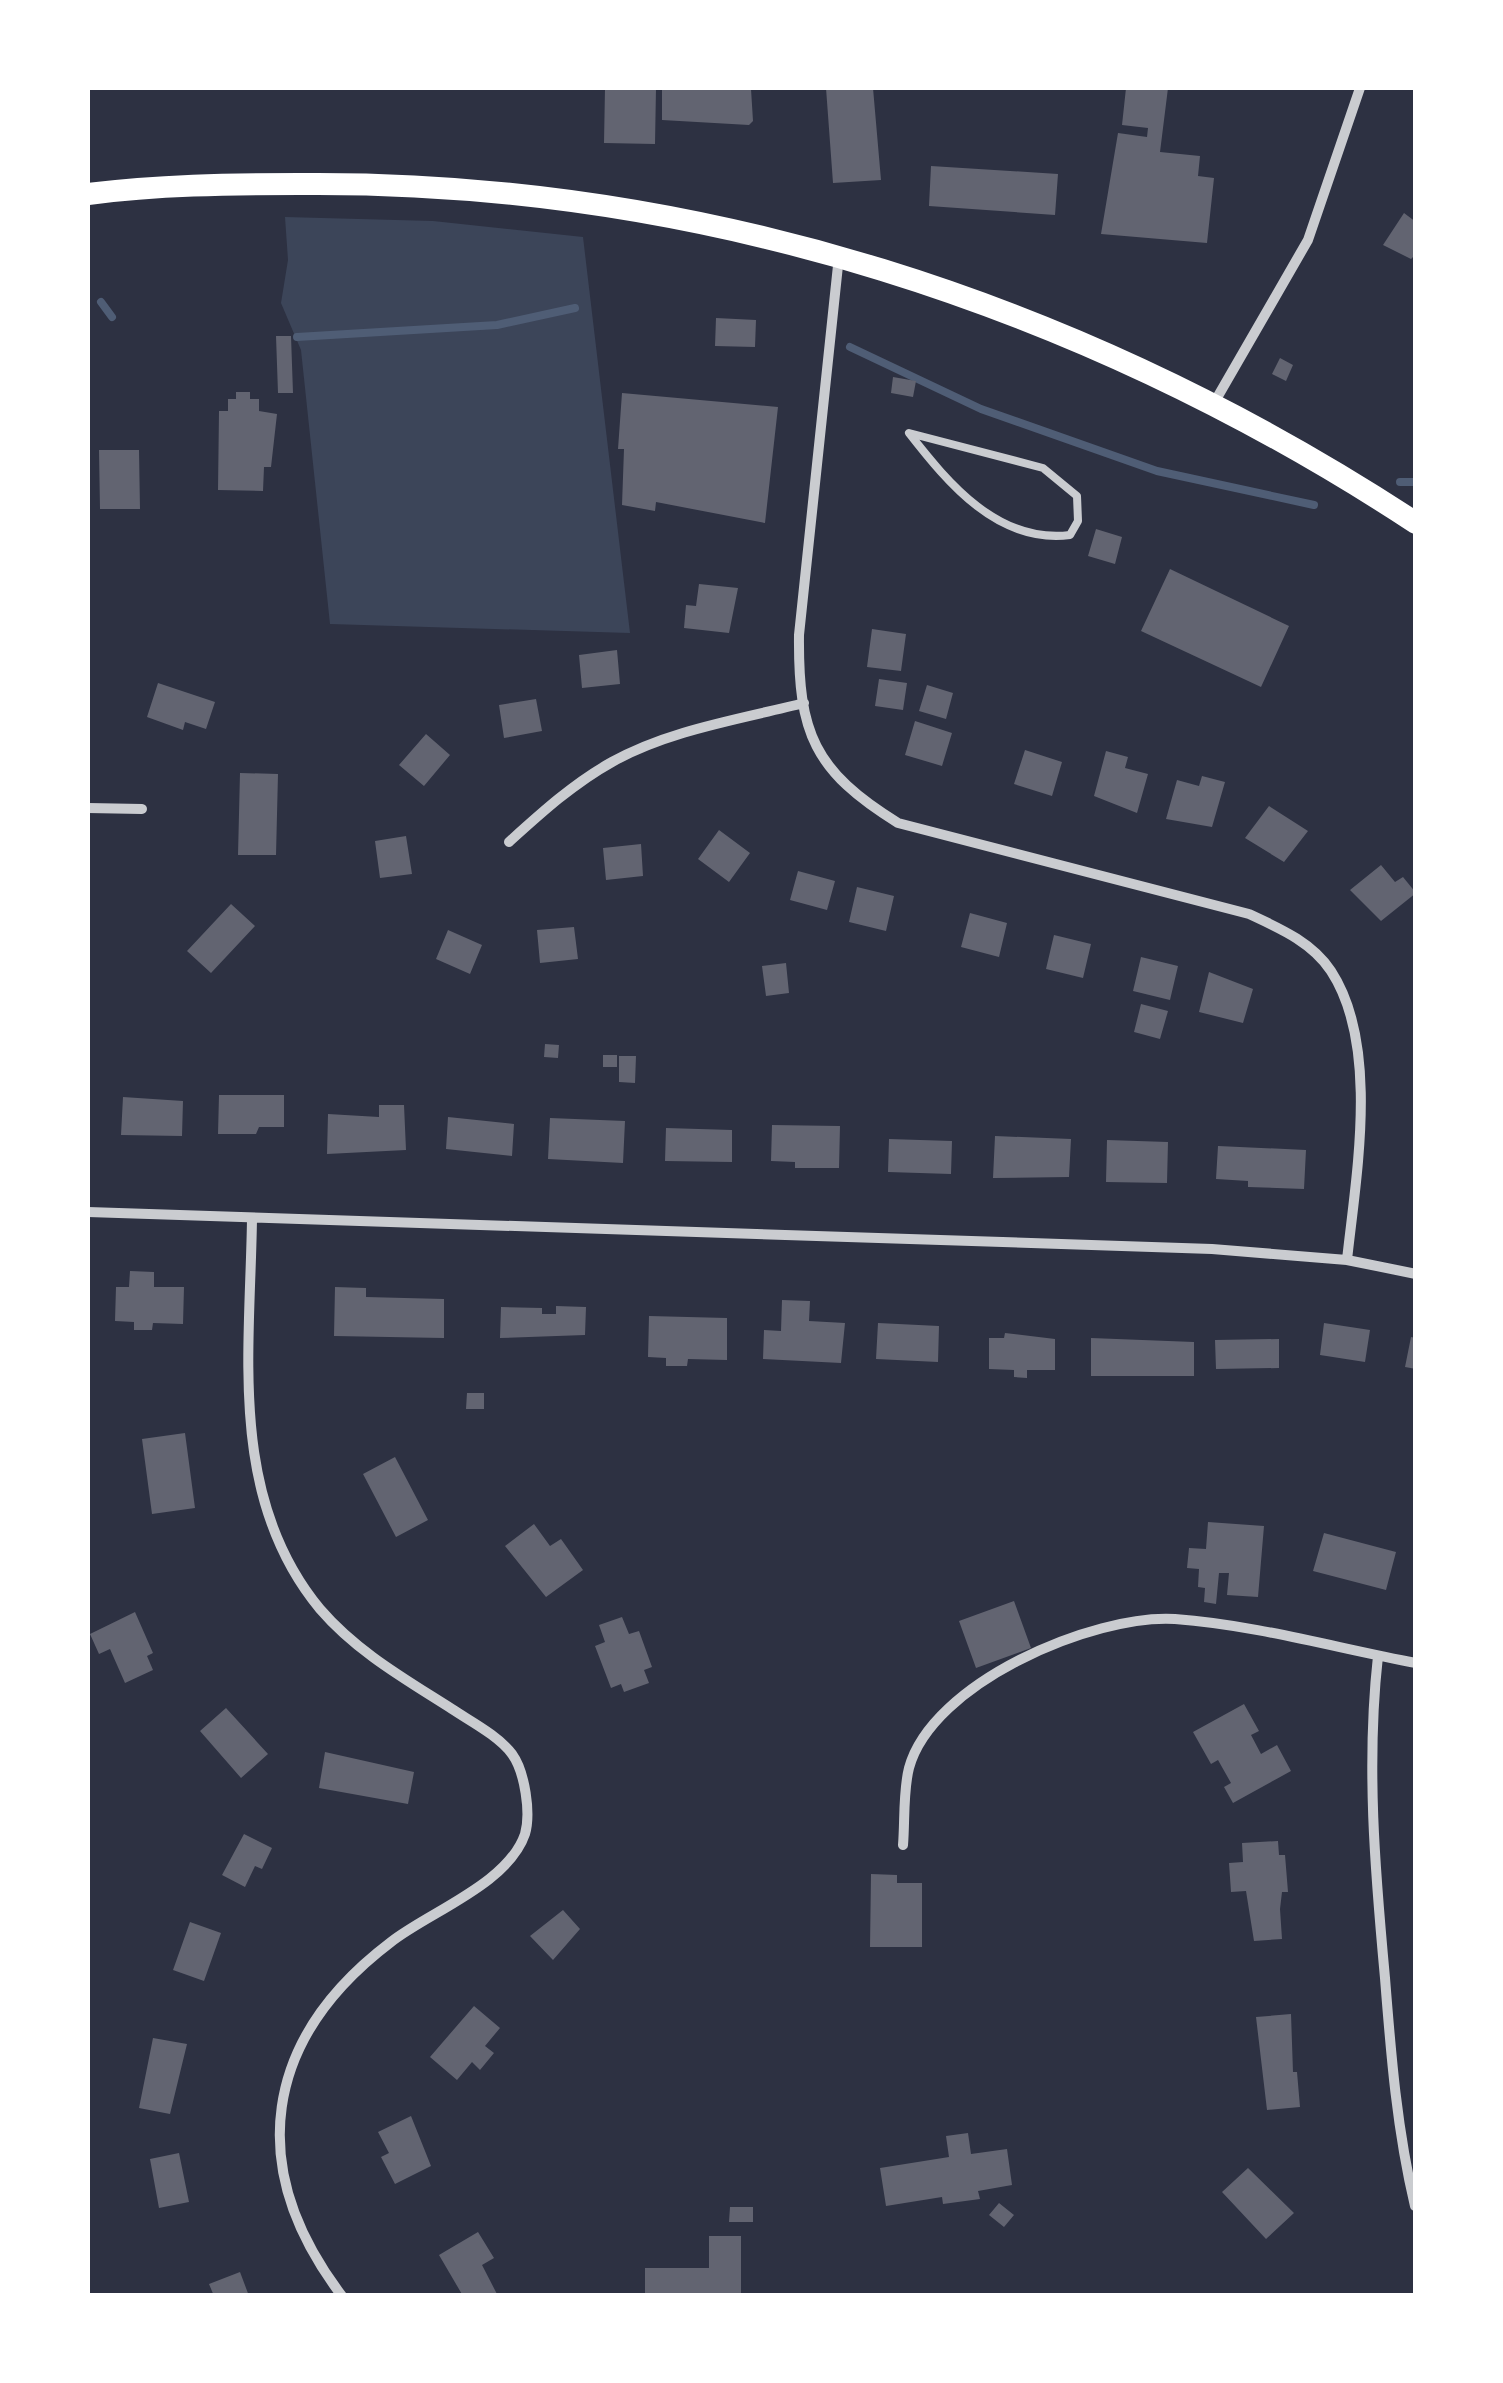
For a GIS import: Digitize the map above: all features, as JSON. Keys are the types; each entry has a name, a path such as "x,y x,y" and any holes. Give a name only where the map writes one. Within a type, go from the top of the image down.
{"main road":[{"path":"88,194 201,184 371,183 543,195 740,229 840,255 1003,308 1214,404 1309,455 1416,523"}],"street":[{"path":"1214,404 1308,240 1360,88"},
{"path":"840,255 800,635 799,682 824,765 854,796 898,822 1249,914 1294,935 1330,969 1352,1016 1360,1087 1358,1158 1347,1260"},
{"path":"509,842 562,795 613,761 662,741 804,704"},
{"path":"88,808 142,809"},
{"path":"88,1212 1212,1248 1347,1260 1416,1274"},
{"path":"252,1219 249,1422 255,1479 278,1544 292,1572 355,1646 476,1725 513,1754 526,1790 524,1834 498,1872 393,1940 352,1975 317,2019 293,2065 277,2119 280,2161 292,2206 326,2274 342,2296"},
{"path":"904,1844 909,1767 939,1716 986,1677 1068,1636 1171,1619 1291,1636 1416,1663"},
{"path":"1378,1656 1372,1712 1372,1839 1399,2140 1415,2206"}],"lane":[{"path":"908,433 1044,468 1076,496 1078,521 1070,534 1049,538 1024,532 982,510 952,487 908,433"}],"shaded area":[{"path":"285,217 433,221 583,237 630,633 330,624 301,350 281,303 288,260"}],"building":[{"path":"605,88 656,88 655,144 604,143"},
{"path":"662,88 751,89 753,121 749,125 662,120"},
{"path":"826,88 873,88 881,180 833,183"},
{"path":"1126,88 1168,88 1160,152 1200,156 1198,176 1214,178 1207,243 1101,234 1118,133 1147,137 1148,128 1122,125"},
{"path":"931,166 1058,174 1055,215 929,206"},
{"path":"1404,213 1416,222 1416,254 1411,259 1383,245"},
{"path":"716,318 756,320 755,347 715,346"},
{"path":"276,336 291,336 293,393 278,393"},
{"path":"1280,358 1293,365 1286,381 1272,374"},
{"path":"893,377 916,381 913,397 891,393"},
{"path":"236,392 250,392 250,399 259,399 259,411 277,414 271,467 264,467 263,491 218,490 219,411 228,411 228,399 236,399"},
{"path":"622,393 778,407 765,523 656,502 655,511 622,505 624,449 618,449"},
{"path":"99,450 139,450 140,509 100,509"},
{"path":"1096,529 1122,537 1115,564 1088,556"},
{"path":"1170,569 1289,626 1261,687 1141,631"},
{"path":"699,584 738,588 729,633 684,628 686,605 696,606"},
{"path":"872,629 906,634 901,671 867,667"},
{"path":"617,650 620,684 582,688 579,655"},
{"path":"879,679 907,683 903,710 875,706"},
{"path":"158,683 215,702 206,729 185,722 183,730 147,717"},
{"path":"927,685 953,693 946,719 919,711"},
{"path":"536,699 542,731 504,738 499,705"},
{"path":"915,721 952,733 942,766 905,755"},
{"path":"426,734 450,755 424,786 399,765"},
{"path":"1025,750 1062,762 1052,796 1014,784"},
{"path":"1106,751 1128,757 1125,768 1148,774 1137,813 1094,796"},
{"path":"240,773 278,774 276,855 238,855"},
{"path":"1202,776 1225,782 1212,827 1166,819 1177,780 1199,786"},
{"path":"1269,806 1308,831 1284,862 1245,838"},
{"path":"719,830 750,853 729,882 698,859"},
{"path":"406,836 412,874 380,878 375,841"},
{"path":"641,844 643,876 606,880 603,848"},
{"path":"1381,865 1395,882 1403,877 1416,893 1381,921 1350,890"},
{"path":"798,871 835,881 827,910 790,900"},
{"path":"857,887 894,896 886,931 849,922"},
{"path":"231,904 255,926 211,973 187,951"},
{"path":"970,913 1007,923 999,957 961,947"},
{"path":"574,927 578,959 540,963 537,930"},
{"path":"448,930 482,945 470,974 436,959"},
{"path":"1054,935 1091,944 1083,978 1046,969"},
{"path":"1141,957 1178,966 1170,1000 1133,991"},
{"path":"786,963 789,993 766,996 762,966"},
{"path":"1209,972 1253,989 1243,1023 1199,1012"},
{"path":"1141,1004 1168,1011 1160,1039 1134,1032"},
{"path":"545,1044 559,1045 558,1058 544,1057"},
{"path":"603,1055 617,1055 617,1067 603,1067"},
{"path":"619,1056 636,1056 635,1083 619,1082"},
{"path":"219,1095 284,1095 284,1127 259,1127 256,1134 218,1134"},
{"path":"123,1097 183,1101 182,1136 121,1135"},
{"path":"379,1105 404,1105 406,1150 327,1154 328,1114 379,1117"},
{"path":"448,1117 514,1124 512,1156 446,1149"},
{"path":"550,1118 625,1121 623,1163 548,1159"},
{"path":"772,1125 840,1126 839,1168 795,1168 795,1162 771,1161"},
{"path":"666,1128 732,1130 732,1162 665,1161"},
{"path":"995,1136 1071,1139 1069,1177 993,1178"},
{"path":"889,1139 952,1141 951,1174 888,1172"},
{"path":"1107,1140 1168,1142 1167,1183 1106,1182"},
{"path":"1218,1146 1306,1150 1304,1189 1248,1187 1248,1181 1216,1179"},
{"path":"130,1271 154,1272 154,1287 184,1287 183,1324 153,1323 152,1330 134,1330 134,1322 115,1321 116,1287 129,1287"},
{"path":"335,1287 366,1288 366,1297 444,1299 444,1338 334,1336"},
{"path":"782,1300 810,1301 809,1321 845,1323 841,1363 763,1359 764,1330 781,1331"},
{"path":"556,1306 586,1307 585,1335 500,1338 501,1307 542,1308 542,1314 556,1314"},
{"path":"649,1316 727,1318 727,1360 688,1359 687,1366 666,1366 666,1358 648,1357"},
{"path":"878,1323 939,1326 938,1362 876,1359"},
{"path":"1324,1323 1370,1330 1365,1362 1320,1355"},
{"path":"1005,1333 1055,1339 1055,1370 1027,1370 1027,1378 1014,1377 1014,1370 989,1369 989,1338 1004,1338"},
{"path":"1411,1337 1416,1338 1416,1369 1405,1367"},
{"path":"1091,1338 1194,1342 1194,1376 1091,1376"},
{"path":"1279,1339 1279,1368 1216,1369 1215,1340"},
{"path":"467,1393 484,1393 484,1409 466,1409"},
{"path":"185,1433 195,1508 152,1514 142,1439"},
{"path":"395,1457 428,1520 396,1537 363,1474"},
{"path":"1208,1522 1264,1526 1258,1597 1227,1595 1229,1573 1219,1573 1216,1604 1204,1602 1205,1588 1198,1587 1199,1569 1187,1568 1189,1548 1206,1549"},
{"path":"534,1524 550,1546 561,1539 583,1570 546,1597 505,1546"},
{"path":"1324,1533 1396,1552 1386,1590 1313,1571"},
{"path":"1014,1601 1031,1648 976,1668 959,1621"},
{"path":"135,1612 153,1653 147,1656 153,1670 125,1683 110,1649 99,1654 90,1634"},
{"path":"622,1617 629,1634 639,1631 652,1667 644,1670 649,1683 624,1692 621,1684 611,1688 595,1646 605,1642 599,1625"},
{"path":"1244,1704 1259,1731 1251,1735 1261,1754 1277,1745 1291,1771 1233,1803 1224,1787 1231,1783 1218,1760 1211,1764 1193,1732"},
{"path":"226,1708 268,1754 241,1778 200,1731"},
{"path":"325,1752 414,1772 408,1804 319,1788"},
{"path":"244,1834 272,1848 262,1869 255,1866 245,1887 222,1875"},
{"path":"1278,1841 1279,1855 1285,1855 1288,1892 1282,1892 1282,1939 1254,1941 1246,1891 1231,1892 1229,1863 1243,1862 1242,1843"},
{"path":"871,1874 897,1875 897,1883 922,1883 922,1947 870,1947"},
{"path":"563,1910 580,1929 553,1960 530,1936"},
{"path":"190,1922 221,1933 204,1981 173,1970"},
{"path":"474,2006 500,2028 485,2046 494,2053 480,2070 472,2062 457,2080 430,2057"},
{"path":"1291,2014 1293,2072 1297,2072 1300,2107 1267,2110 1256,2017"},
{"path":"153,2038 187,2044 170,2114 139,2108"},
{"path":"411,2116 431,2166 395,2184 381,2157 389,2153 378,2132"},
{"path":"968,2133 971,2154 1007,2149 1012,2185 978,2191 980,2199 943,2204 942,2197 886,2206 880,2168 949,2157 946,2136"},
{"path":"179,2153 189,2202 159,2208 150,2159"},
{"path":"1248,2168 1294,2213 1266,2239 1222,2192"},
{"path":"999,2203 1014,2215 1004,2227 989,2215"},
{"path":"730,2207 753,2207 753,2222 729,2222"},
{"path":"478,2232 494,2258 482,2265 498,2296 463,2296 439,2255"},
{"path":"709,2236 741,2236 741,2296 645,2296 645,2268 709,2268"},
{"path":"240,2272 249,2296 214,2296 209,2284"}],"waterway":[{"path":"101,302 112,317"},
{"path":"297,337 497,325 575,308"},
{"path":"850,347 981,409 1157,471 1314,505"},
{"path":"1400,482 1416,482"}]}
